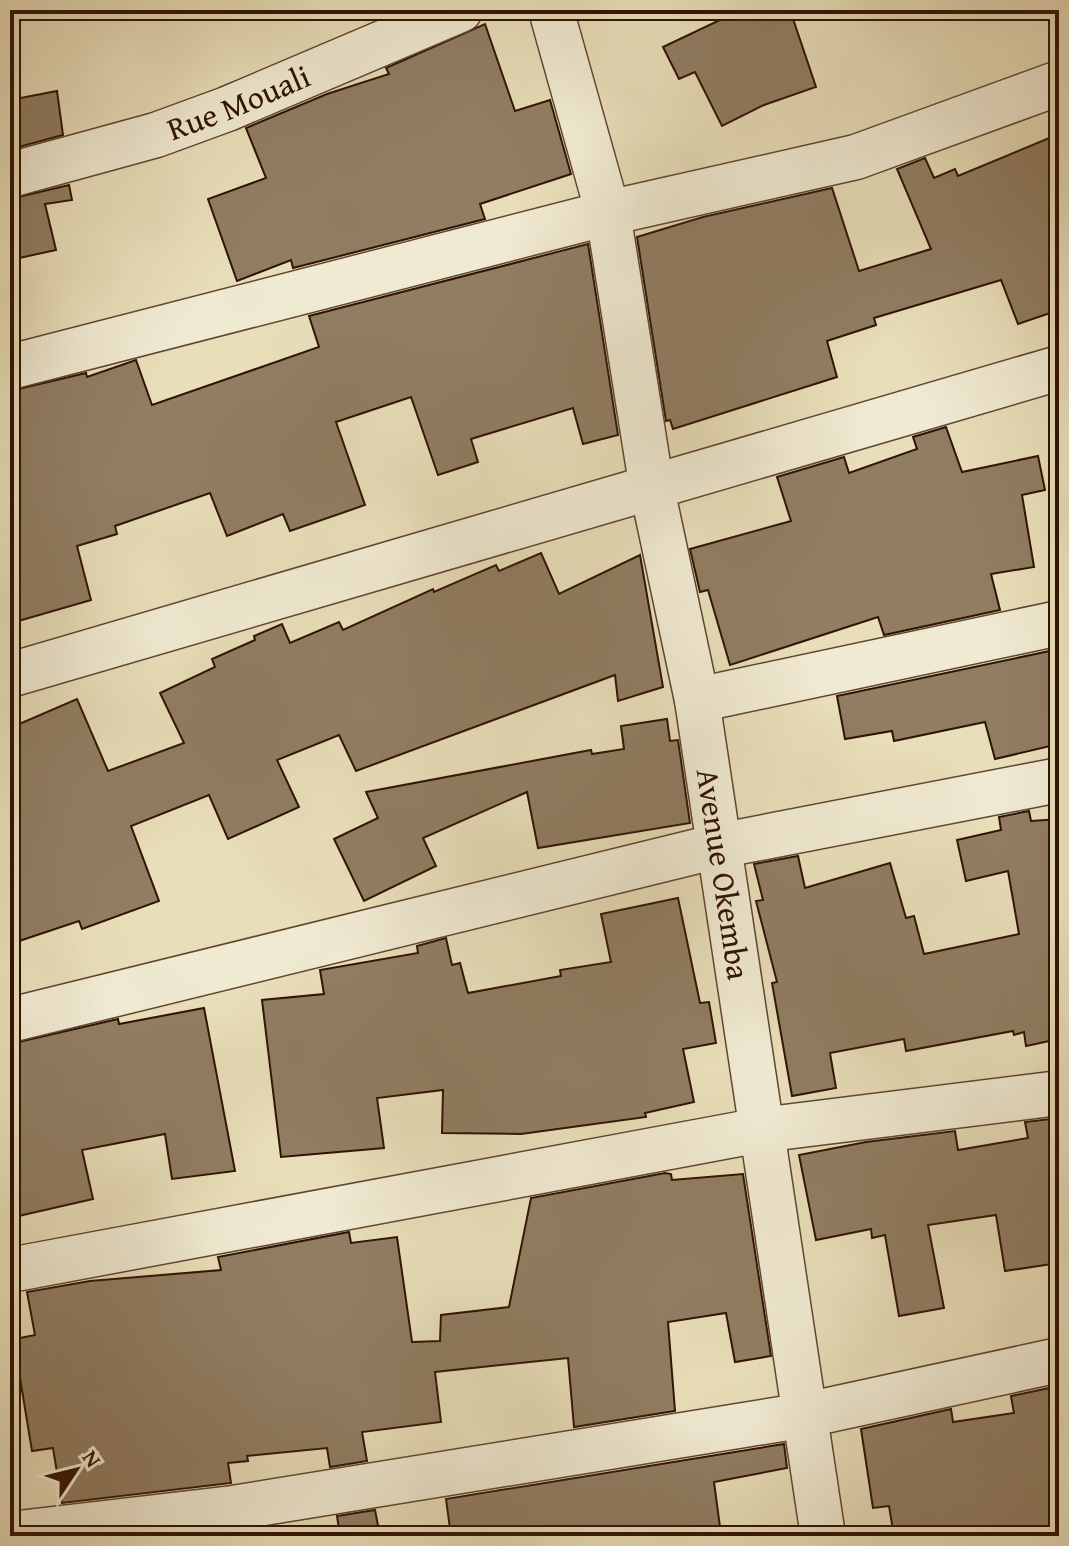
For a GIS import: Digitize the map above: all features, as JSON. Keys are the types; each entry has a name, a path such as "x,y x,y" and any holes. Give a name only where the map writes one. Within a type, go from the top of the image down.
{"street":[{"name":"Rue Mouali","path":"10,175 156,135 227,109 460,10"},
{"name":"Avenue Okemba","path":"551,10 608,213 652,489 697,700 823,1536"},
{"path":"10,367 608,213 856,157 1059,83"},
{"path":"10,675 1059,368"},
{"path":"697,700 1059,623"},
{"path":"10,1020 718,846 1059,780"},
{"path":"10,1270 761,1130 1059,1093"},
{"path":"10,1534 233,1508 806,1415 1059,1360"}],"building":[{"path":"741,10 790,10 816,87 764,105 722,126 695,72 679,79 663,47"},
{"path":"485,24 515,111 550,100 571,174 480,204 485,219 293,268 291,260 237,281 208,199 266,178 246,128 327,94 389,74 386,68"},
{"path":"57,91 63,135 15,148 10,100"},
{"path":"1059,134 1059,310 1018,324 1001,280 874,318 876,325 827,341 837,377 673,429 670,420 666,421 637,237 703,217 832,188 859,271 931,249 897,169 925,158 934,178 955,169 958,176"},
{"path":"69,185 72,200 45,204 56,250 10,260 10,199"},
{"path":"588,244 618,435 583,444 573,408 471,439 478,462 438,475 411,397 336,422 365,505 290,531 283,514 227,536 210,493 115,526 117,534 77,546 91,600 15,622 10,605 10,391 86,373 87,377 136,360 152,405 319,347 309,316"},
{"path":"946,427 962,472 1038,456 1045,490 1022,495 1034,567 991,574 1000,610 884,635 878,617 730,665 708,590 700,592 690,549 791,521 777,477 844,457 849,473 917,449 913,437"},
{"path":"541,553 559,594 640,555 663,687 618,701 615,675 356,771 339,735 277,760 299,807 228,839 209,795 131,826 159,901 82,929 79,921 10,944 10,728 77,699 108,771 184,743 160,693 215,667 212,659 255,640 254,636 282,624 290,643 339,622 343,630 433,589 434,592 496,565 499,571"},
{"path":"1059,649 1059,744 995,759 985,722 894,741 892,731 845,739 837,696"},
{"path":"667,719 670,741 678,740 690,823 538,848 527,792 423,838 436,866 364,901 334,839 378,818 366,792 591,750 592,754 624,749 621,726"},
{"path":"1029,811 1031,821 1059,819 1059,1039 1026,1046 1024,1032 1014,1035 1013,1031 906,1051 904,1039 830,1053 836,1088 792,1096 772,983 777,982 756,901 763,900 754,864 798,856 805,888 890,863 906,918 914,916 924,954 1019,934 1008,871 966,881 957,840 1001,830 999,817"},
{"path":"678,898 700,1003 709,1002 716,1043 683,1049 694,1102 645,1113 646,1117 521,1134 442,1133 443,1090 377,1098 384,1148 281,1157 262,1000 324,994 320,970 418,953 417,946 446,938 452,965 460,963 468,993 561,976 560,970 611,962 601,914"},
{"path":"204,1008 235,1171 172,1179 165,1134 82,1150 93,1199 10,1218 10,1044 118,1019 119,1024"},
{"path":"1059,1118 1059,1263 1005,1271 996,1215 928,1225 944,1308 899,1316 885,1235 872,1238 871,1229 816,1240 799,1155 866,1142 955,1131 958,1150 1028,1138 1025,1122"},
{"path":"671,1174 672,1180 743,1174 771,1356 735,1362 726,1313 668,1322 675,1411 574,1427 568,1358 435,1372 441,1422 362,1432 367,1461 330,1467 327,1448 247,1456 248,1461 228,1463 231,1483 62,1503 53,1448 32,1451 19,1372 10,1374 10,1340 35,1335 27,1292 90,1281 221,1270 218,1257 349,1232 351,1243 397,1237 412,1342 440,1341 441,1315 509,1307 531,1198"},
{"path":"1059,1386 1059,1526 1007,1536 894,1536 889,1506 873,1508 861,1429 951,1409 953,1422 1014,1413 1011,1396"},
{"path":"784,1444 787,1468 714,1482 720,1527 649,1536 451,1536 446,1499"},
{"path":"375,1510 380,1536 340,1536 337,1516"}]}
